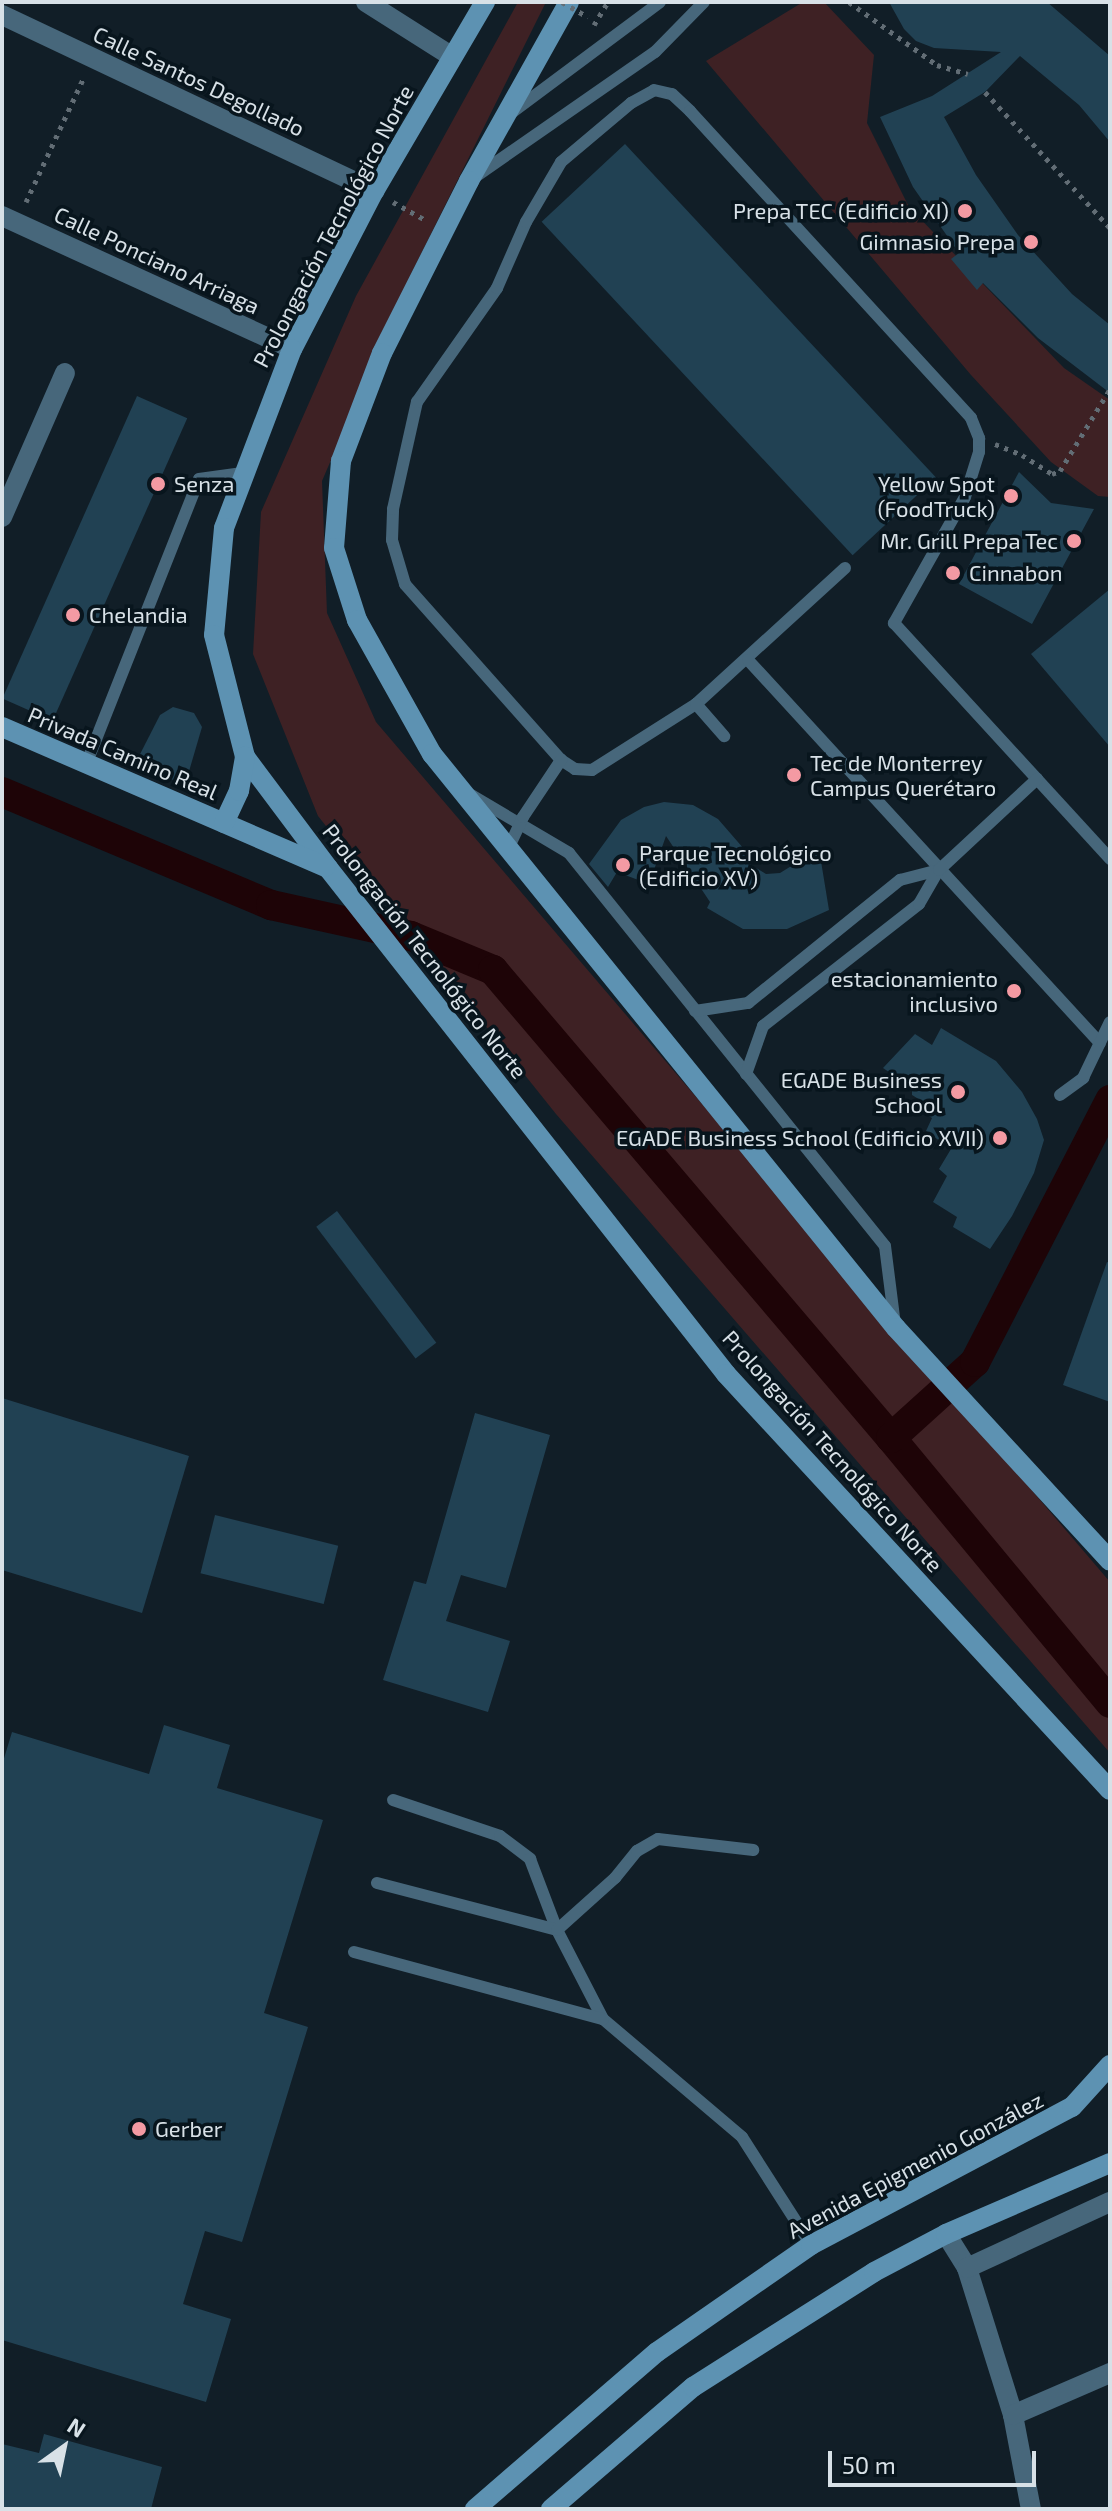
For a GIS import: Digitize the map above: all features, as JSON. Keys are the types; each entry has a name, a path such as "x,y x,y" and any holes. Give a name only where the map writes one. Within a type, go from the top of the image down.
{"main road":[{"name":"Prolongación Tecnológico Norte","path":"485,2 374,191 292,349 224,528 214,635 245,757 328,868 726,1374 1110,1790"},
{"path":"569,2 469,181 382,353 341,461 334,548 357,620 415,728 509,847 896,1328 1110,1561"},
{"name":"Privada Camino Real","path":"2,727 328,868"},
{"name":"Privada Camino Real","path":"224,823 239,791 245,757"},
{"name":"Avenida Epigmenio González","path":"475,2509 657,2352 811,2245 1072,2107 1110,2065"},
{"path":"551,2509 693,2387 874,2272 946,2234 1110,2163"}],"street":[{"path":"366,2 451,56"},
{"name":"Calle Santos Degollado","path":"2,15 374,191"},
{"name":"Calle Ponciano Arriaga","path":"9,219 292,349"},
{"path":"2,517 65,373"},
{"path":"967,2268 1110,2202"},
{"path":"946,2234 967,2268 1013,2415 1031,2509"},
{"path":"1013,2415 1110,2373"}],"lane":[{"path":"504,118 660,2"},
{"path":"469,181 655,52 704,2"},
{"path":"845,568 748,660 696,704 592,770 575,769 561,760 405,584 392,540 393,509 417,402 497,288 526,222 561,162 612,119 654,90 672,94 971,418 979,438 979,452 965,497 894,623 1110,859"},
{"path":"87,762 199,479 243,473"},
{"path":"748,660 1100,1043"},
{"path":"696,704 724,736"},
{"path":"509,847 561,760"},
{"path":"746,1074 763,1026 919,904 939,870 1037,779"},
{"path":"464,790 569,853 885,1246 896,1328"},
{"path":"695,1011 748,1003 900,880 939,870"},
{"path":"1060,1095 1083,1078 1110,1022"},
{"path":"393,1800 500,1836 517,1846 530,1859 557,1930 603,2019 742,2137 811,2245"},
{"path":"557,1930 615,1878 637,1851 658,1839 753,1850"},
{"path":"377,1883 557,1930"},
{"path":"354,1952 603,2019"}],"path":[{"path":"562,2 588,17"},
{"path":"849,2 937,65 968,74"},
{"path":"9,219 93,58"},
{"path":"985,92 1110,228"},
{"path":"374,191 444,230"},
{"path":"979,438 1022,455 1052,474 1060,471 1110,389"}],"shaded area":[{"path":"518,2 546,2 411,274 322,481 327,613 376,722 1110,1582 1110,1753 556,1114 318,816 253,654 261,512 356,296"},
{"path":"803,2 824,2 874,55 867,123 909,207 1064,368 1110,400 1110,497 1098,496 1051,462 971,375 706,61"}],"building":[{"name":"Prepa TEC (Edificio XI)","path":"889,2 1047,2 1110,56 1110,142 1079,105 1020,56 985,92 944,117 976,175 1018,235 1072,294 1110,325 1110,393 1038,338 983,283 977,290 951,259 959,253 913,187 880,117 932,96 1001,52 934,48 916,41 904,29"},
{"path":"625,144 936,477 853,555 542,222"},
{"path":"137,396 187,418 53,721 2,698"},
{"path":"1019,472 1051,503 1094,509 1032,624 959,584"},
{"path":"1110,589 1110,747 1031,654"},
{"path":"173,707 194,713 202,727 185,785 135,764 160,715"},
{"name":"Parque Tecnológico (Edificio XV)","path":"664,802 693,805 718,819 744,849 748,863 766,874 780,873 819,849 829,910 787,929 743,929 707,908 710,902 666,836 649,884 617,872 608,887 589,864 621,820 644,807"},
{"name":"EGADE Business School (Edificio XVII)","path":"941,1028 996,1061 1022,1092 1044,1140 1034,1173 1012,1216 990,1249 953,1227 957,1217 933,1202 947,1176 939,1169 951,1149 926,1131 932,1118 921,1111 925,1103 912,1095 912,1088 883,1068 915,1034 932,1045"},
{"path":"337,1211 436,1343 416,1358 316,1227"},
{"path":"1107,1262 1110,1263 1110,1402 1063,1385"},
{"path":"2,1398 189,1456 142,1613 2,1570"},
{"path":"475,1413 550,1435 506,1588 461,1575 446,1621 510,1641 488,1712 383,1680 414,1581 426,1584"},
{"path":"215,1515 338,1546 324,1604 200,1573"},
{"name":"Gerber","path":"164,1725 230,1745 217,1788 323,1820 264,2013 308,2027 242,2242 205,2231 183,2304 231,2319 206,2402 2,2340 2,1765 12,1732 149,1774"},
{"path":"44,2434 162,2467 151,2509 2,2509 2,2444 39,2453"}],"waterway":[{"path":"2,792 271,905 411,936 493,970 891,1438 1110,1703"},
{"path":"891,1438 975,1362 1110,1100"}],"place":[{"name":"Prepa TEC (Edificio XI)","path":"965,211"},
{"name":"Gimnasio Prepa","path":"1031,242"},
{"name":"Senza","path":"158,484"},
{"name":"Yellow Spot (FoodTruck)","path":"1011,496"},
{"name":"Mr. Grill Prepa Tec","path":"1074,541"},
{"name":"Cinnabon","path":"953,573"},
{"name":"Chelandia","path":"73,615"},
{"name":"Tec de Monterrey Campus Querétaro","path":"794,775"},
{"name":"Parque Tecnológico (Edificio XV)","path":"623,865"},
{"name":"estacionamiento inclusivo","path":"1014,991"},
{"name":"EGADE Business School","path":"958,1092"},
{"name":"EGADE Business School (Edificio XVII)","path":"1000,1138"},
{"name":"Gerber","path":"139,2129"}]}
